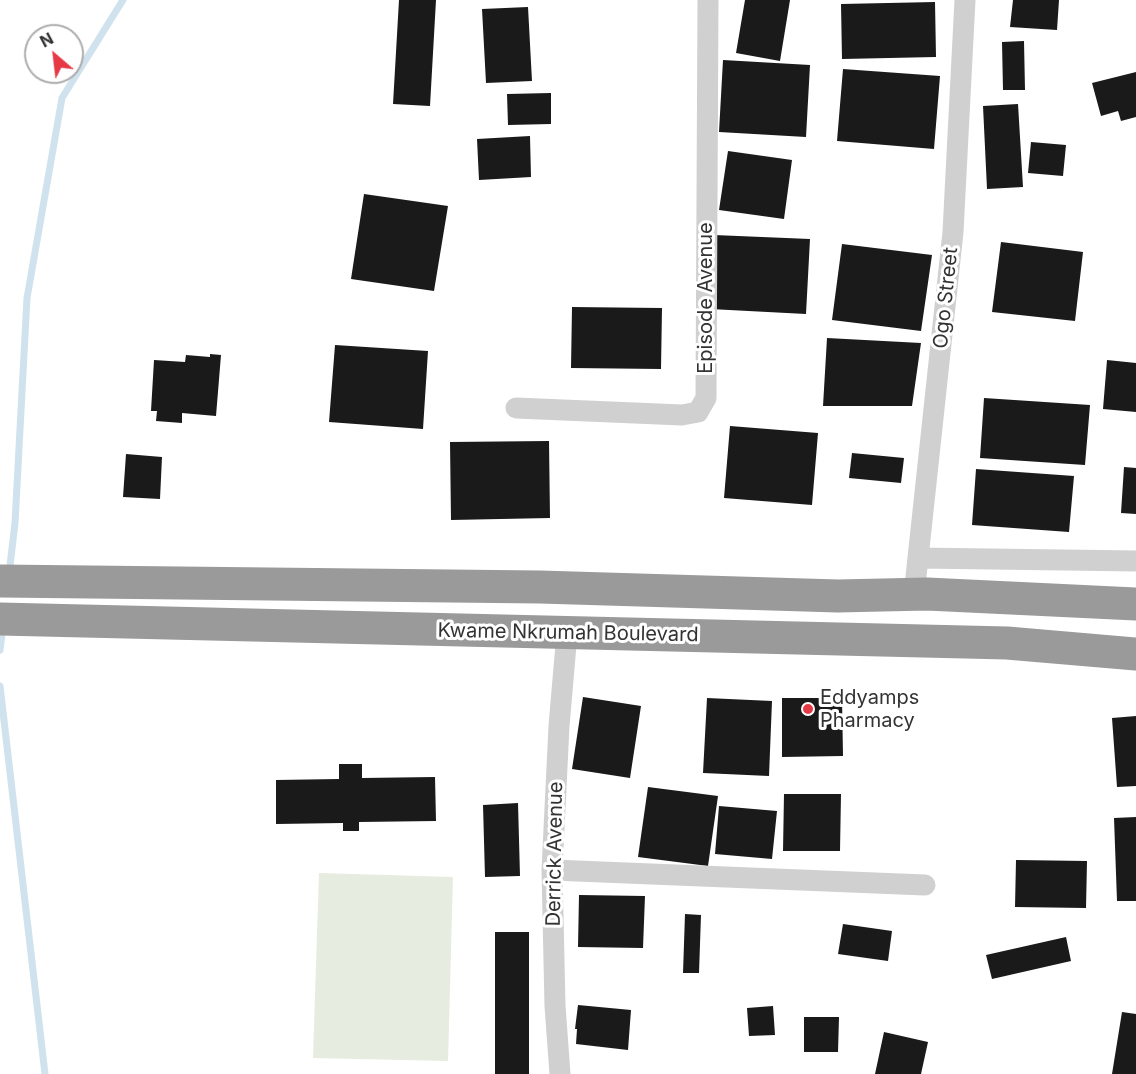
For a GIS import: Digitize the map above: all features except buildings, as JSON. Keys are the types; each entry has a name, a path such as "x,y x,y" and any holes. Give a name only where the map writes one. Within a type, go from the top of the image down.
{"highway":[{"path":"0,582 540,587 838,596 914,595 1136,604"},
{"name":"Kwame Nkrumah Boulevard","path":"0,619 1007,643 1136,654"}],"street":[{"name":"Episode Avenue","path":"516,408 682,415 698,412 706,398 708,0"},
{"name":"Ogo Street","path":"914,595 953,232 965,0"},
{"path":"918,558 1136,561"},
{"name":"Derrick Avenue","path":"560,1074 555,1006 552,870 559,726 567,633"},
{"path":"552,870 925,885"}],"shaded area":[{"path":"319,873 453,877 448,1061 313,1058"}],"waterway":[{"path":"9,574 15,523 27,298 62,98 123,0"},
{"path":"0,650 3,626"},
{"path":"0,686 45,1074"}],"place":[{"name":"Eddyamps Pharmacy","path":"808,709"}]}
